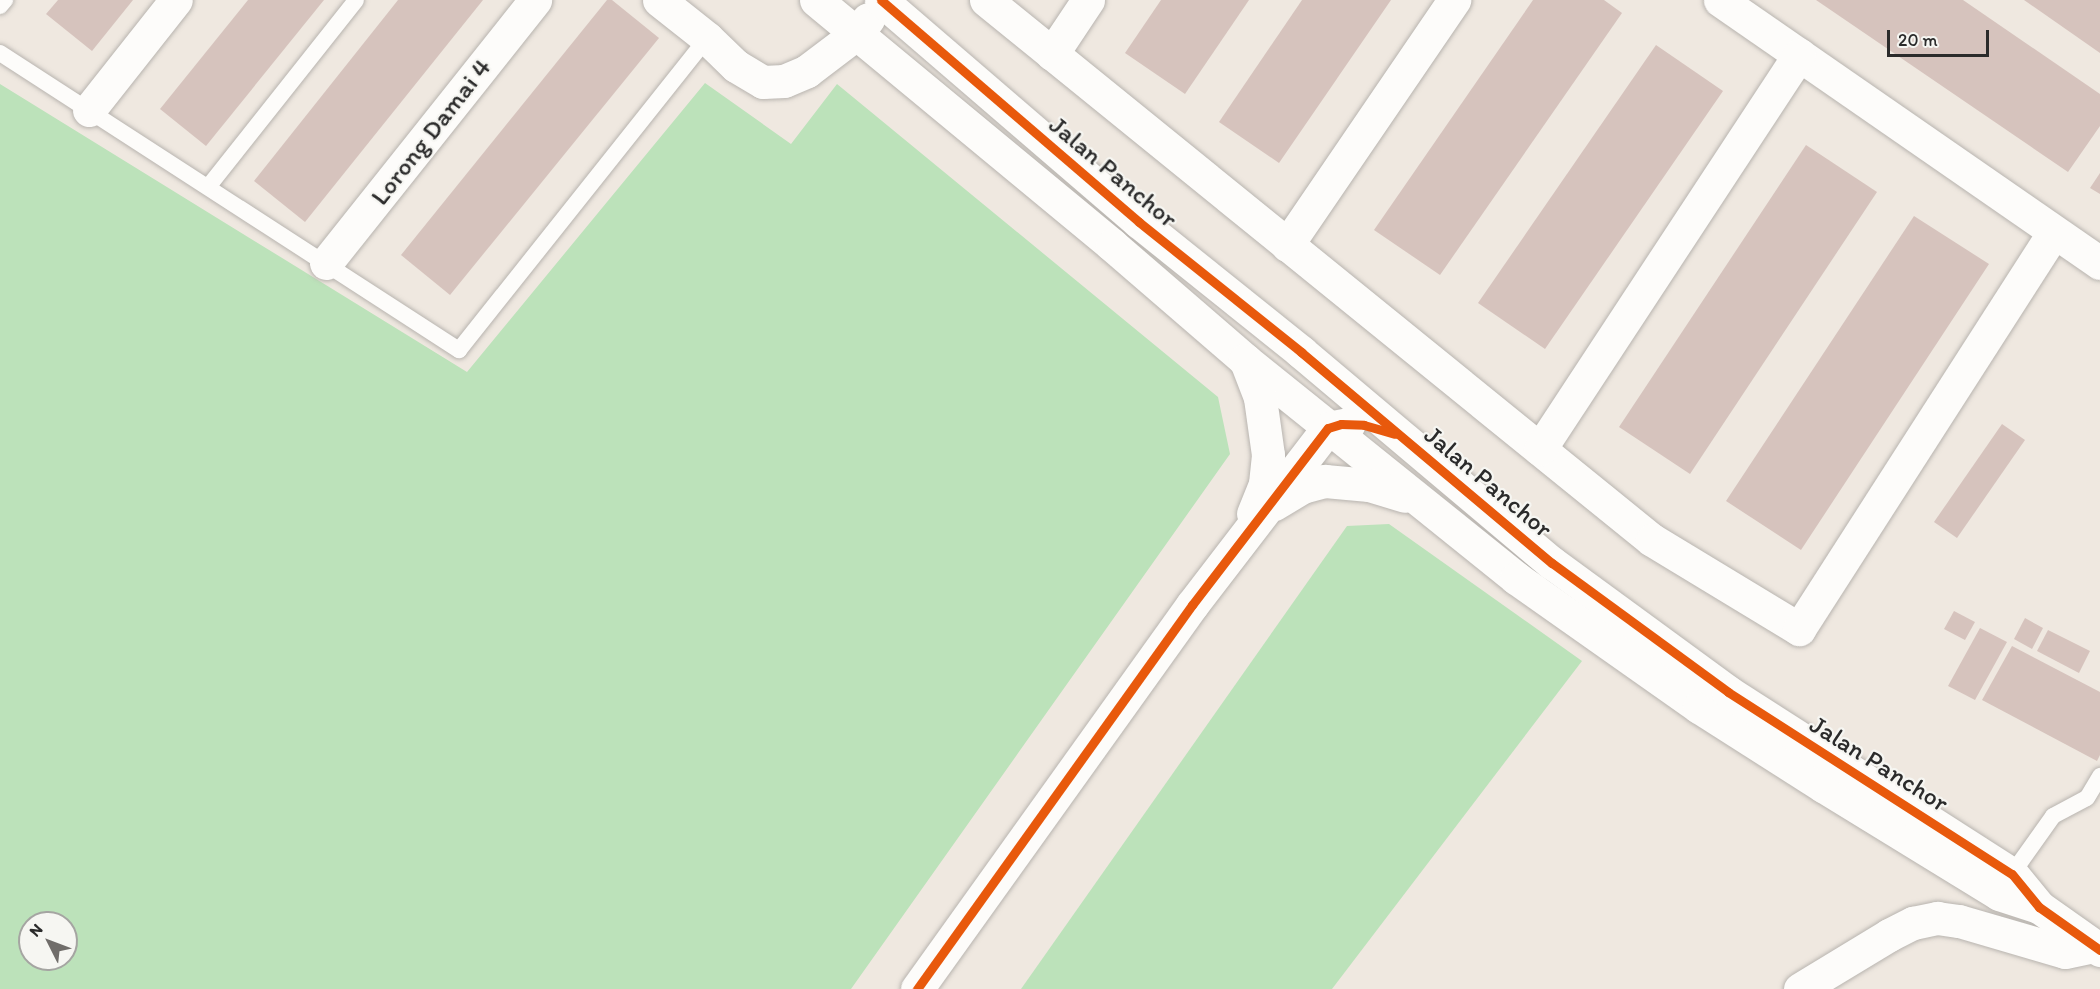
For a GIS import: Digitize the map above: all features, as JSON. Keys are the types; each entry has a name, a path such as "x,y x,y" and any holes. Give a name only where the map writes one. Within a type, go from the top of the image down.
{"street":[{"path":"89,110 176,0"},
{"name":"Lorong Damai 4","path":"326,263 535,0"},
{"path":"660,0 707,38 736,66 763,82 784,81 807,71 856,34 882,1"},
{"name":"Jalan Panchor","path":"816,0 1103,238 1245,360 1516,579 1699,707 2006,884"},
{"path":"986,0 1652,540 1799,629 2053,233"},
{"path":"1052,54 1088,0"},
{"path":"1287,244 1454,0"},
{"path":"1720,0 2053,233 2100,263"},
{"name":"Jalan Panchor","path":"882,1 1139,222 1301,352 1552,563 1728,692 2097,948"},
{"path":"1540,449 1799,55"},
{"path":"1301,352 1320,392 1328,428"},
{"path":"1243,541 1265,484 1268,455 1260,398 1245,360"},
{"path":"917,989 1192,605 1328,428 1341,424 1364,425 1401,435"},
{"path":"1267,508 1302,487 1325,481 1369,485 1425,505"},
{"path":"1800,989 1889,935 1913,923 1936,918 1959,921 2065,952 2097,948"}],"lane":[{"path":"0,6 5,0"},
{"path":"207,187 356,0"},
{"path":"0,53 459,350 707,38"},
{"path":"2006,884 2053,816 2087,798 2100,776"}],"green space":[{"path":"705,83 791,144 837,84 1218,397 1230,454 851,989 0,989 0,84 467,372"},
{"path":"1389,524 1582,661 1332,989 1021,989 1347,526"}],"building":[{"path":"58,0 133,0 92,51 46,14"},
{"path":"248,0 324,0 206,146 160,109"},
{"path":"398,0 483,0 305,222 254,181"},
{"path":"607,0 612,0 659,38 450,295 401,255"},
{"path":"1161,0 1249,0 1185,94 1125,53"},
{"path":"1302,0 1391,0 1279,163 1219,122"},
{"path":"1533,0 1604,0 1622,13 1440,275 1374,230"},
{"path":"1816,0 1963,0 2100,94 2100,126 2068,172"},
{"path":"2024,0 2100,0 2100,53"},
{"path":"1656,45 1723,91 1545,349 1478,303"},
{"path":"1806,145 1877,192 1690,474 1619,427"},
{"path":"2100,173 2100,194 2090,188"},
{"path":"1914,216 1989,264 1801,550 1726,501"},
{"path":"2002,424 2025,440 1957,538 1934,522"},
{"path":"1954,611 1975,622 1965,640 1944,629"},
{"path":"2025,618 2043,628 2032,649 2014,639"},
{"path":"1980,628 2007,642 1975,700 1948,686"},
{"path":"2048,630 2090,651 2079,673 2037,651"},
{"path":"2012,646 2100,692 2100,755 2097,761 1982,700"}],"cycle path":[{"path":"881,0 1139,222 1301,352 1552,563 1728,692 2012,874 2039,907 2100,950"},
{"path":"917,989 1192,605 1328,428 1341,424 1364,425 1395,434"}]}
